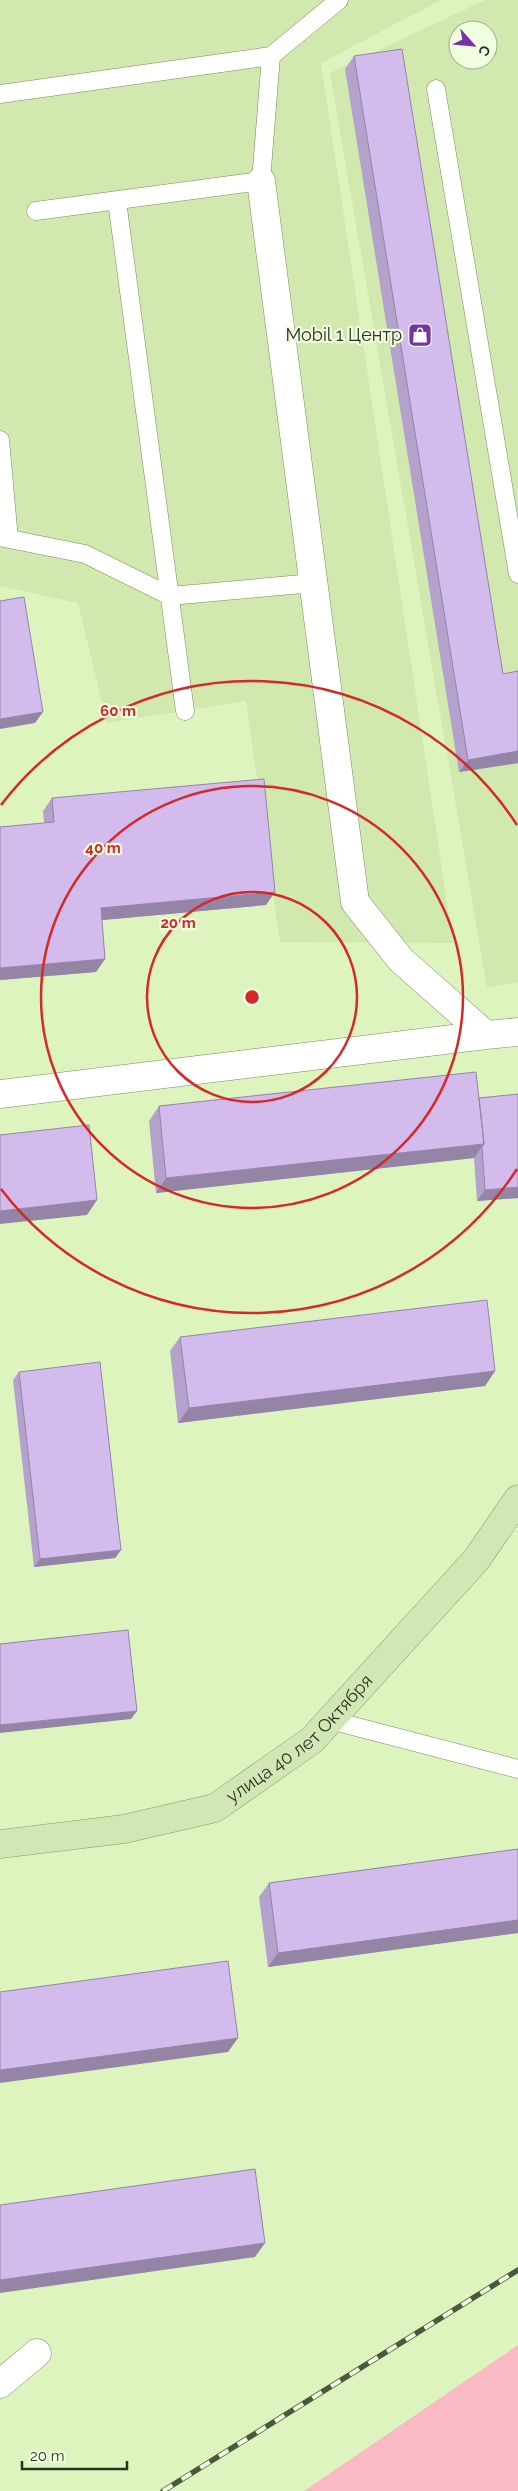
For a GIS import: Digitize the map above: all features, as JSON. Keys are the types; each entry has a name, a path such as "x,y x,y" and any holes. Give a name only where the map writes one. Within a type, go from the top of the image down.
{"main road":[{"name":"улица 40 лет Октября","path":"0,1844 124,1829 215,1808 312,1740 476,1560 518,1499"}],"street":[{"path":"261,181 355,902 401,960 486,1035"},
{"path":"0,1094 518,1032"},
{"path":"0,2384 38,2353"}],"lane":[{"path":"0,94 271,56 339,0"},
{"path":"36,212 261,181 271,56"},
{"path":"436,89 518,574"},
{"path":"117,200 185,711"},
{"path":"0,440 5,538 85,554 170,596 313,583"},
{"path":"330,1720 518,1769"}],"shaded area":[{"path":"0,0 441,0 321,63 453,943 280,942 246,701 107,723 78,603 0,586"},
{"path":"485,0 518,0 518,983 487,987 330,73"},
{"path":"518,2345 518,2491 304,2491"}],"building":[{"path":"402,49 503,674 518,671 518,751 468,760 354,56"},
{"path":"24,597 43,712 0,719 0,601"},
{"path":"264,779 275,892 101,908 105,959 0,968 0,827 54,822 52,798"},
{"path":"476,1072 484,1144 166,1178 159,1106"},
{"path":"518,1094 518,1187 485,1190 482,1147 484,1144 479,1098"},
{"path":"89,1125 97,1200 0,1211 0,1135"},
{"path":"487,1300 495,1371 189,1408 180,1337"},
{"path":"100,1362 121,1550 40,1559 19,1372"},
{"path":"128,1630 137,1711 0,1725 0,1644"},
{"path":"518,1849 518,1920 278,1953 269,1883"},
{"path":"228,1961 238,2038 0,2070 0,1992"},
{"path":"255,2169 265,2243 0,2280 0,2205"}],"railway":[{"path":"163,2491 518,2270"}],"place":[{"name":"Mobil 1 Центр","path":"420,335"}]}
